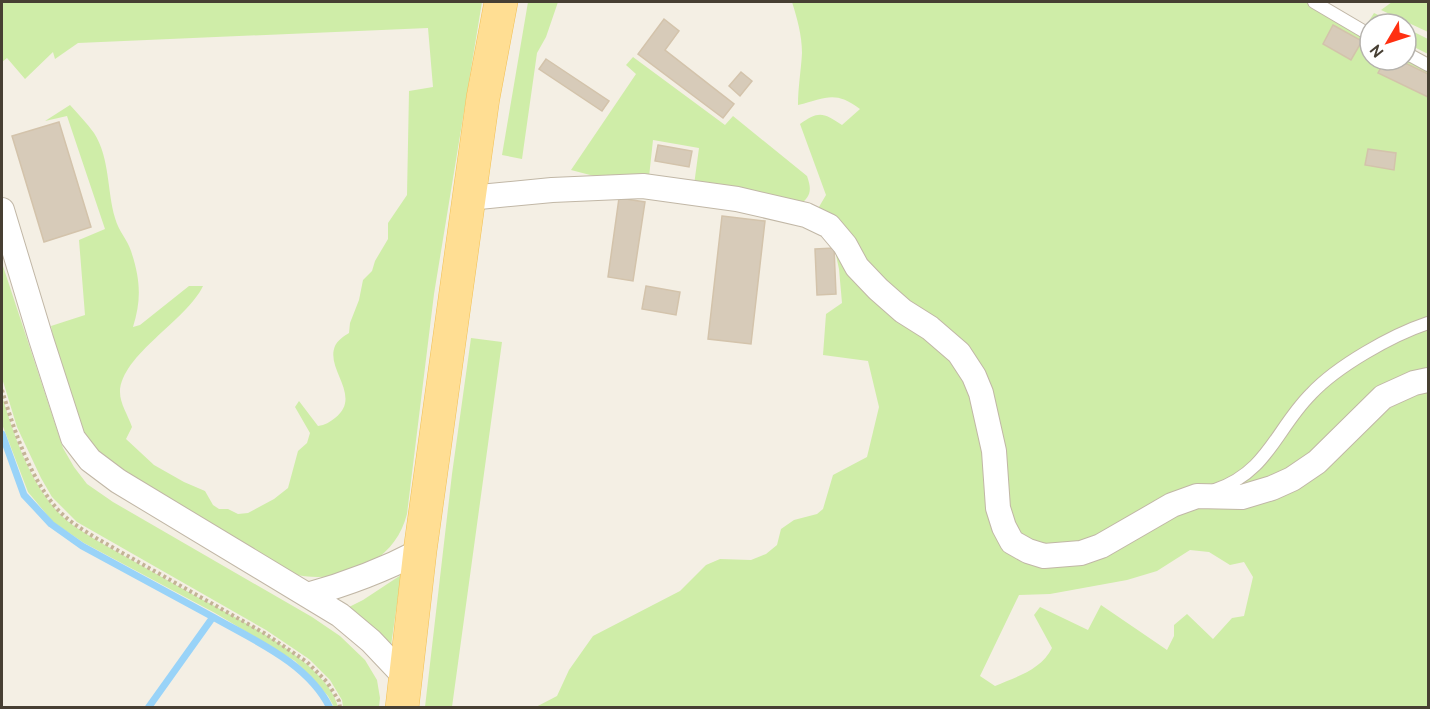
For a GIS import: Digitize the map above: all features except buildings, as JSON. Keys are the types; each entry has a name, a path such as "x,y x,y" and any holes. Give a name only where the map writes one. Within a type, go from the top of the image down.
{"main road":[{"path":"404,693 420,551 483,98 501,2"}],"street":[{"path":"469,198 552,190 643,186 737,199 806,215 829,226 845,245 857,267 878,289 959,353 974,376 981,393 994,451 998,508 1004,527 1012,542 1028,551 1044,556 1081,553 1109,542 1172,505 1197,496 1242,497 1292,479 1317,462 1383,397 1414,383 1428,380"},
{"path":"2,210 40,339 73,438 90,460 118,481 339,615 371,641 404,693"},
{"path":"307,595 363,578 391,567 420,551"}],"lane":[{"path":"1314,2 1358,28"},
{"path":"1197,496 1226,486 1260,462 1310,394 1338,369 1407,331 1428,324"}],"path":[{"path":"2,390 13,428 38,480 60,512 96,538 264,633 307,662 327,682 340,708"}],"green space":[{"path":"2,2 482,2 434,294 407,514 400,532 378,558 346,573 310,577 292,574 113,468 83,435 51,326 85,315 79,240 105,229 67,116 45,121 70,105 91,129 99,143 106,164 112,208 136,270 139,298 133,327 140,325 189,286 203,286 183,312 142,351 123,378 120,396 132,427 126,439 154,465 205,491 213,505 219,509 228,509 238,514 248,513 274,499 288,488 298,451 307,443 310,433 295,407 299,401 318,426 331,421 343,410 345,392 333,355 335,346 349,333 363,280 372,271 388,239 388,223 407,195 409,91 433,87 428,28 78,43 55,59 53,52 25,79 7,58 2,62"},
{"path":"528,2 558,2 546,37 537,53 522,159 502,155"},
{"path":"792,2 1308,2 1358,32 1358,72 1418,72 1418,64 1428,69 1428,319 1336,366 1243,471 1112,533 1062,549 1015,537 988,393 913,310 816,212 826,195 800,124 821,115 842,125 860,109 844,99 830,97 798,105 802,53 799,27"},
{"path":"1392,2 1428,2 1428,32 1418,27 1418,12 1381,10"},
{"path":"1418,34 1428,39 1428,54 1418,49"},
{"path":"633,57 725,125 733,116 807,176 810,189 806,199 799,205 694,185 699,148 653,140 649,177 594,176 571,170 636,74 626,65"},
{"path":"833,241 960,366 980,416 987,506 1032,562 1177,506 1245,501 1401,401 1428,391 1428,707 534,708 557,696 569,670 593,636 680,591 706,565 720,559 751,560 766,554 777,545 781,529 794,520 817,514 823,509 833,475 867,457 879,407 868,361 823,355 826,314 842,303 839,269","holes":["1190,550 1209,552 1230,565 1244,562 1253,577 1244,616 1232,618 1213,639 1187,614 1174,625 1174,636 1167,650 1101,605 1088,630 1040,607 1034,615 1052,648 1047,656 1027,672 995,686 980,676 1019,595 1050,594 1127,580 1157,571"]},
{"path":"2,263 63,448 87,484 113,502 312,617 340,636 365,660 377,680 379,707 343,707 342,700 330,680 309,659 266,630 77,522 52,497 17,427 2,378"},
{"path":"1428,327 1428,372 1293,474 1227,490 1313,397 1340,372 1408,334"},
{"path":"471,338 502,342 452,707 425,707 452,474"},
{"path":"2,396 17,442 31,472 48,500 62,516 96,540 253,627 298,657 330,690 338,707 334,707 328,696 295,661 215,613 84,543 53,522 28,492 2,424"},
{"path":"401,575 391,646 349,607"}],"waterway":[{"path":"2,434 24,495 51,524 82,546 213,617 148,708"},
{"path":"213,617 263,644 294,666 308,678 330,708"}]}
